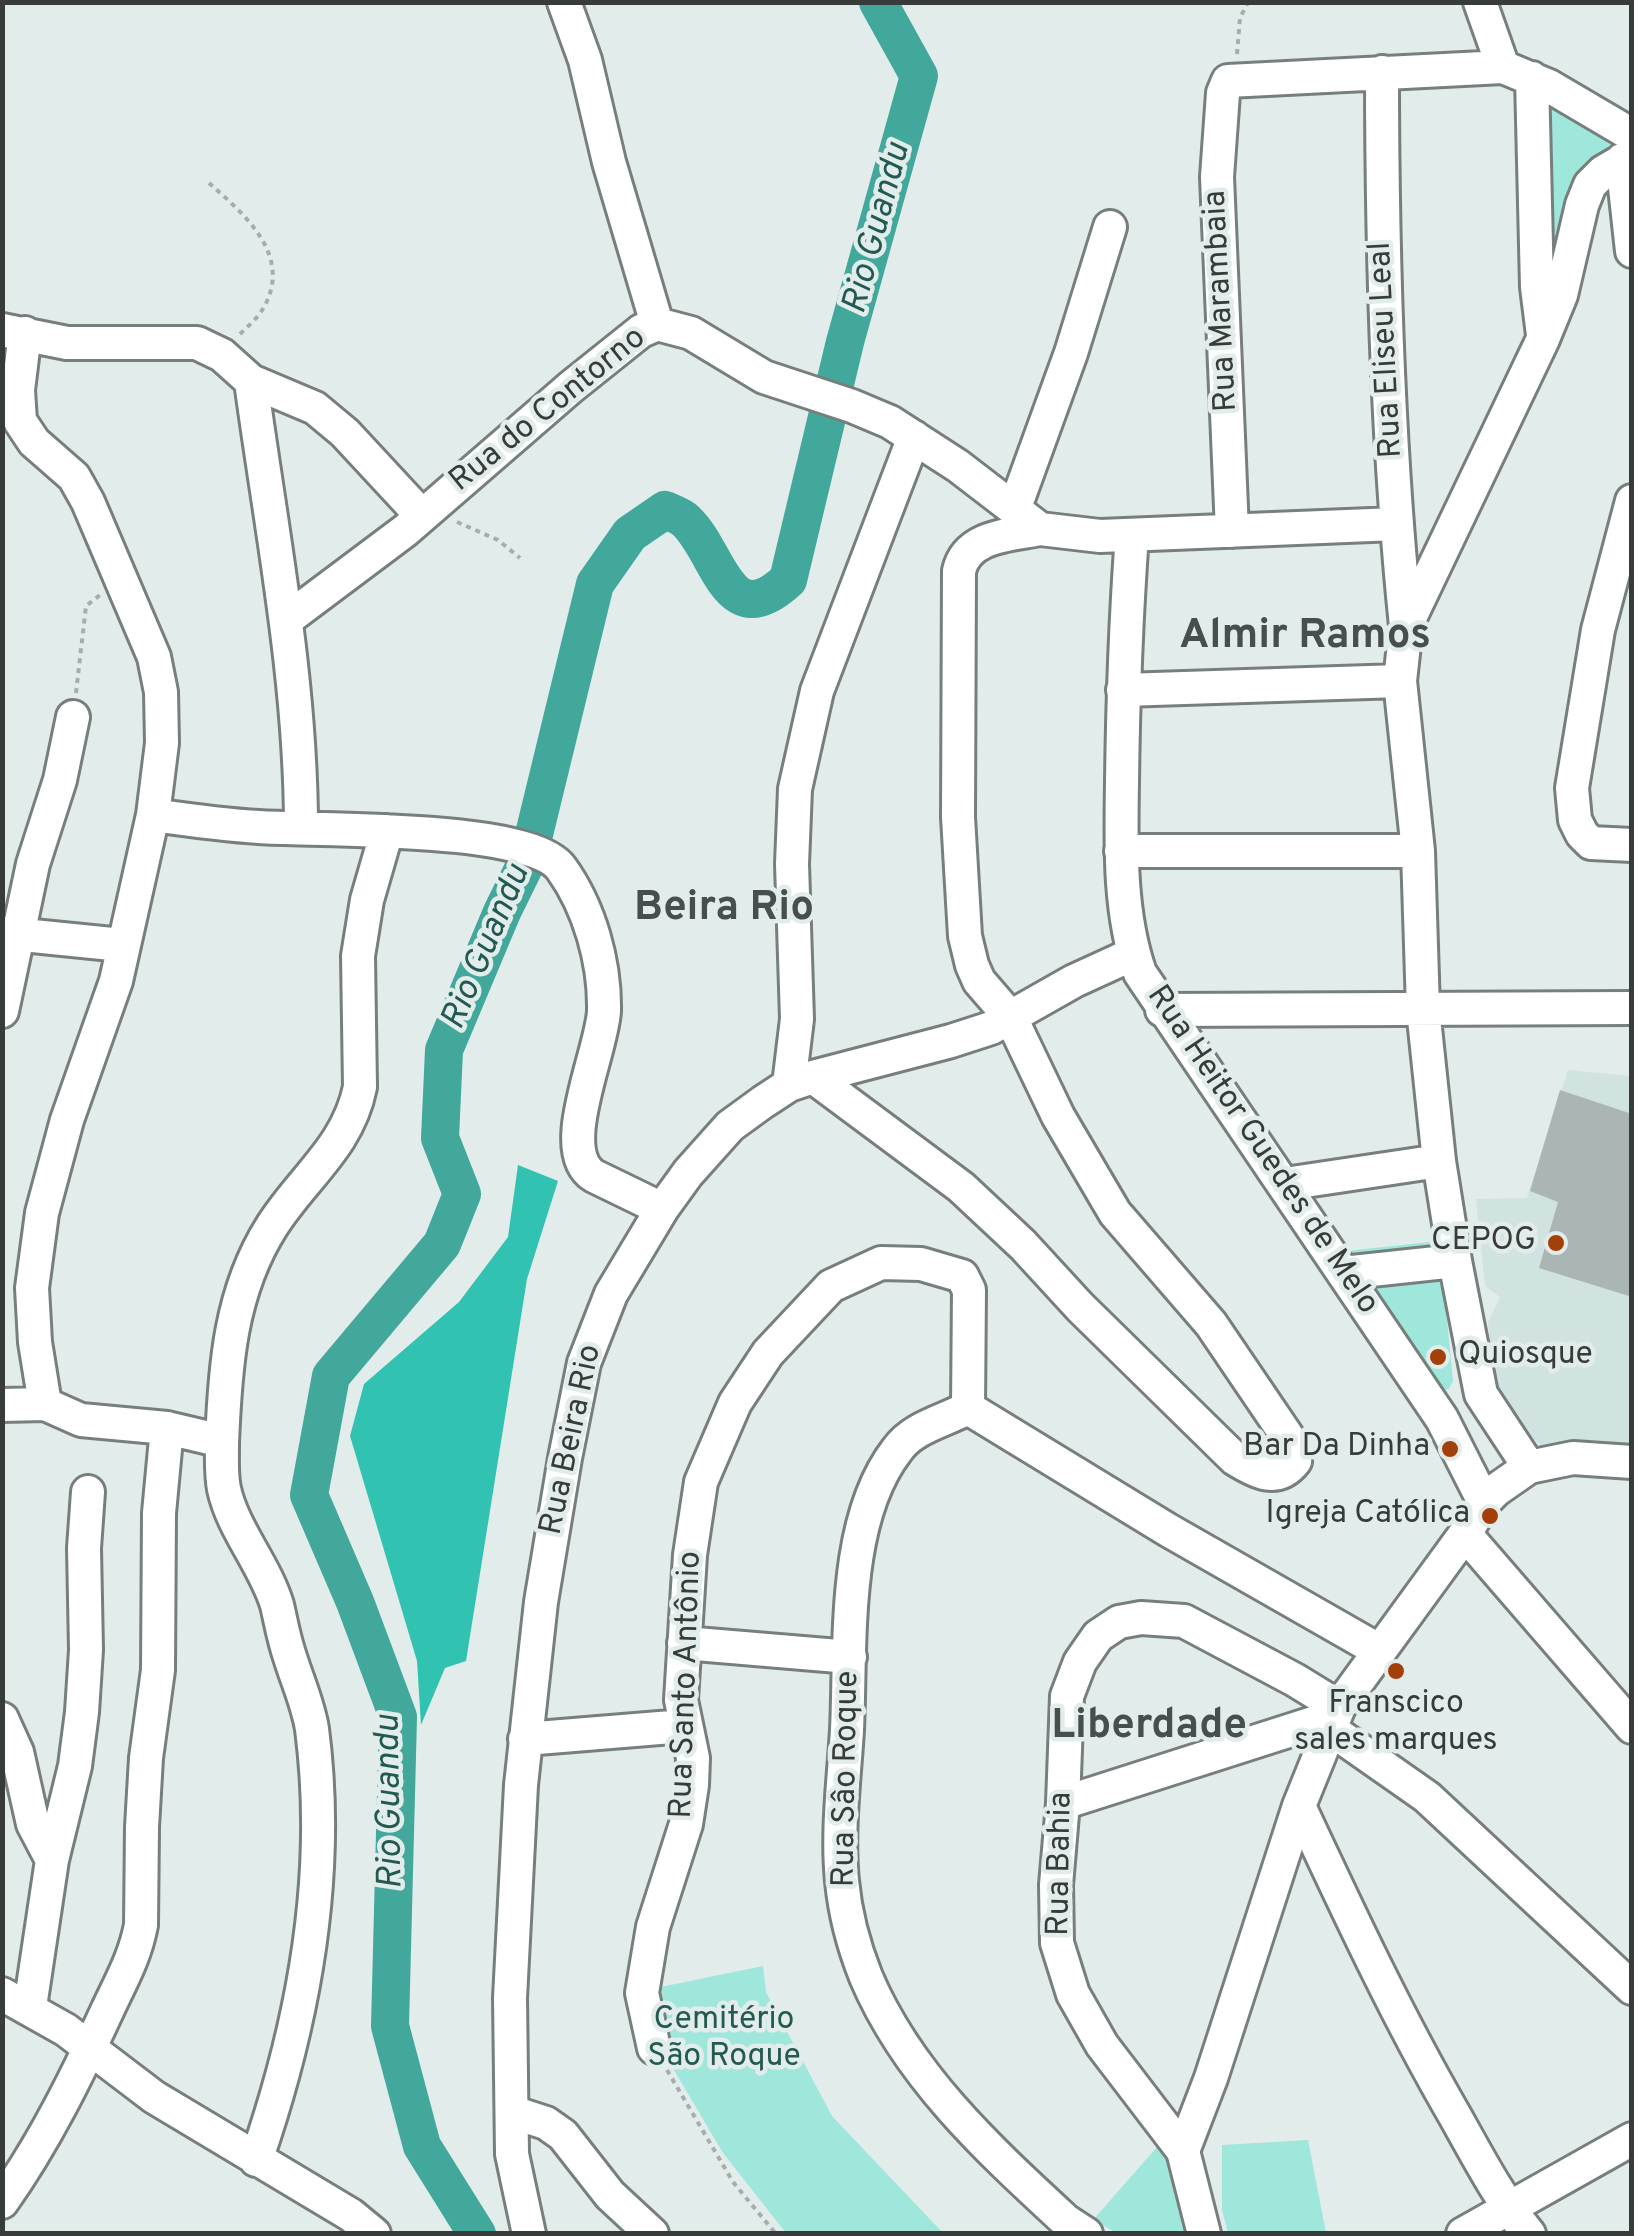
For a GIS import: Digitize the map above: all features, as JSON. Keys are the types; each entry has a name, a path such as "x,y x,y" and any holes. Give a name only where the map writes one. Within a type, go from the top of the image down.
{"street":[{"path":"564,2 592,86 609,162 657,324"},
{"path":"1480,2 1518,73 1543,340"},
{"path":"1235,79 1382,72 1518,73 1615,123 1628,150 1632,251"},
{"name":"Rua Eliseu Leal","path":"1382,72 1382,242 1396,524 1406,626"},
{"name":"Rua Marambaia","path":"1232,531 1217,177 1224,85 1235,79"},
{"path":"1529,1467 1481,1394 1455,1260 1439,1161 1423,1009 1418,850 1400,681 1406,626 1543,340 1561,295 1590,185 1628,150"},
{"path":"914,437 816,692 795,790 792,864 801,1081 961,1187 1235,1459 1273,1476 1295,1461 1287,1436 1210,1324 1116,1212 1058,1116 1010,1018 979,981 966,936 958,818 958,586 962,560 977,545 1027,519 1071,353 1110,227"},
{"name":"Rua do Contorno","path":"286,620 426,513 571,387 642,331 657,324 690,333 764,377 890,422 1027,519 1100,536 1396,524"},
{"path":"44,1404 32,1288 42,1213 67,1120 116,981 153,815 162,743 162,692 154,658 74,477 34,442 20,421 14,332 68,343 198,343 222,355 250,381 315,408 426,513"},
{"path":"250,381 286,620 301,768 301,828"},
{"path":"1632,501 1598,630 1572,788 1575,820 1591,843 1632,844"},
{"name":"Rua Heitor Guedes de Melo","path":"1132,534 1123,690 1121,851 1133,954 1162,1010 1442,1418 1484,1502"},
{"path":"1123,690 1400,681"},
{"path":"2,1012 11,935 60,780 73,717"},
{"path":"153,815 240,826 387,831 497,841 548,855 578,898 591,929 602,975 602,1027 579,1122 578,1158 583,1169 662,1209"},
{"path":"256,2160 304,1990 318,1880 316,1786 311,1726 276,1601 224,1490 222,1441 228,1342 250,1264 274,1223 346,1132 356,1105 360,1070 358,956 366,900 387,831"},
{"path":"1121,851 1418,850"},
{"path":"11,935 122,945"},
{"name":"Rua Beira Rio","path":"529,2234 512,2154 510,1998 525,1740 541,1602 584,1363 611,1294 662,1209 730,1126 801,1081 951,1042 1010,1018 1074,980 1133,954"},
{"path":"1162,1010 1632,1008"},
{"path":"1285,1184 1439,1161"},
{"path":"1343,1273 1455,1260"},
{"name":"Rua Santo Antônio","path":"654,2048 642,1993 654,1927 686,1824 693,1758 681,1700 690,1555 700,1482 735,1403 768,1353 831,1286 881,1263 921,1264 962,1276 969,1290 968,1408"},
{"path":"1442,1418 1481,1394"},
{"path":"2,1405 44,1404 81,1420 167,1428 222,1441"},
{"path":"968,1408 1168,1530 1378,1650"},
{"name":"Rua Sâo Roque","path":"968,1408 915,1432 897,1449 876,1485 850,1597 842,1881 865,1974 881,2008 916,2062 962,2121 1066,2221 1086,2234"},
{"path":"2,2202 22,2174 91,2048 126,1977 141,1925 142,1827 146,1758 158,1670 159,1513 167,1428"},
{"path":"1204,2234 1184,2151 1299,1806 1335,1718 1378,1650 1465,1534 1484,1502 1529,1467 1574,1458 1632,1462"},
{"path":"88,1492 84,1548 86,1650 75,1766 16,2001 91,2048 154,2097 351,2216 374,2234"},
{"path":"1465,1534 1632,1727"},
{"name":"Rua Bahia","path":"1184,2151 1102,2045 1073,1994 1058,1943 1056,1884 1067,1696 1090,1646 1119,1622 1141,1618 1184,1621 1295,1680 1632,1988"},
{"path":"684,1644 850,1657"},
{"path":"2,1718 17,1752 33,1824 52,1860"},
{"path":"1063,1803 1335,1718"},
{"path":"525,1740 684,1726"},
{"path":"1299,1806 1400,2015 1519,2221"},
{"path":"512,2112 546,2124 562,2135 610,2195 652,2234"},
{"path":"1463,2234 1519,2221 1632,2138"}],"path":[{"path":"1235,79 1240,18 1248,2"},
{"path":"208,182 266,242 274,266 273,287 263,309 222,355"},
{"path":"426,513 498,540 520,558"},
{"path":"73,717 86,606 95,596 124,588"},
{"path":"654,2048 733,2182 776,2234"}],"shaded area":[{"name":"CEPOG","path":"1568,1070 1631,1076 1631,1455 1543,1447 1515,1423 1495,1387 1488,1322 1500,1297 1485,1286 1476,1199 1527,1198"}],"green space":[{"path":"1549,100 1619,135 1586,181 1550,271"},
{"path":"518,1165 558,1181 527,1279 466,1661 445,1668 421,1725 417,1661 350,1436 364,1384 459,1302 508,1237"},
{"path":"1439,1241 1453,1381 1449,1389 1437,1391 1346,1251"},
{"name":"Cemitério São Roque","path":"763,1966 766,1992 832,2116 943,2233 786,2233 723,2153 668,2060 656,1988"},
{"path":"1164,2139 1188,2233 1117,2233 1093,2220"},
{"path":"1308,2140 1326,2233 1228,2233 1222,2210 1222,2145"}],"building":[{"path":"1560,1090 1632,1114 1632,1297 1539,1268 1558,1202 1530,1191"}],"waterway":[{"name":"Rio Guandu","path":"477,2234 422,2146 390,2026 398,1717 309,1495 331,1376 442,1244 462,1194 440,1138 444,1050 528,859 595,584 630,534 665,510 686,521 727,584 738,594 751,599 767,595 788,580 845,342 919,76 878,2"}],"place":[{"name":"CEPOG","path":"1556,1243"},
{"name":"Quiosque","path":"1438,1357"},
{"name":"Bar Da Dinha","path":"1450,1449"},
{"name":"Igreja Católica","path":"1490,1516"},
{"name":"Franscico sales marques","path":"1396,1671"}],"district":[{"name":"Almir Ramos","path":"1305,639"},
{"name":"Beira Rio","path":"724,911"},
{"name":"Liberdade","path":"1149,1729"}]}
